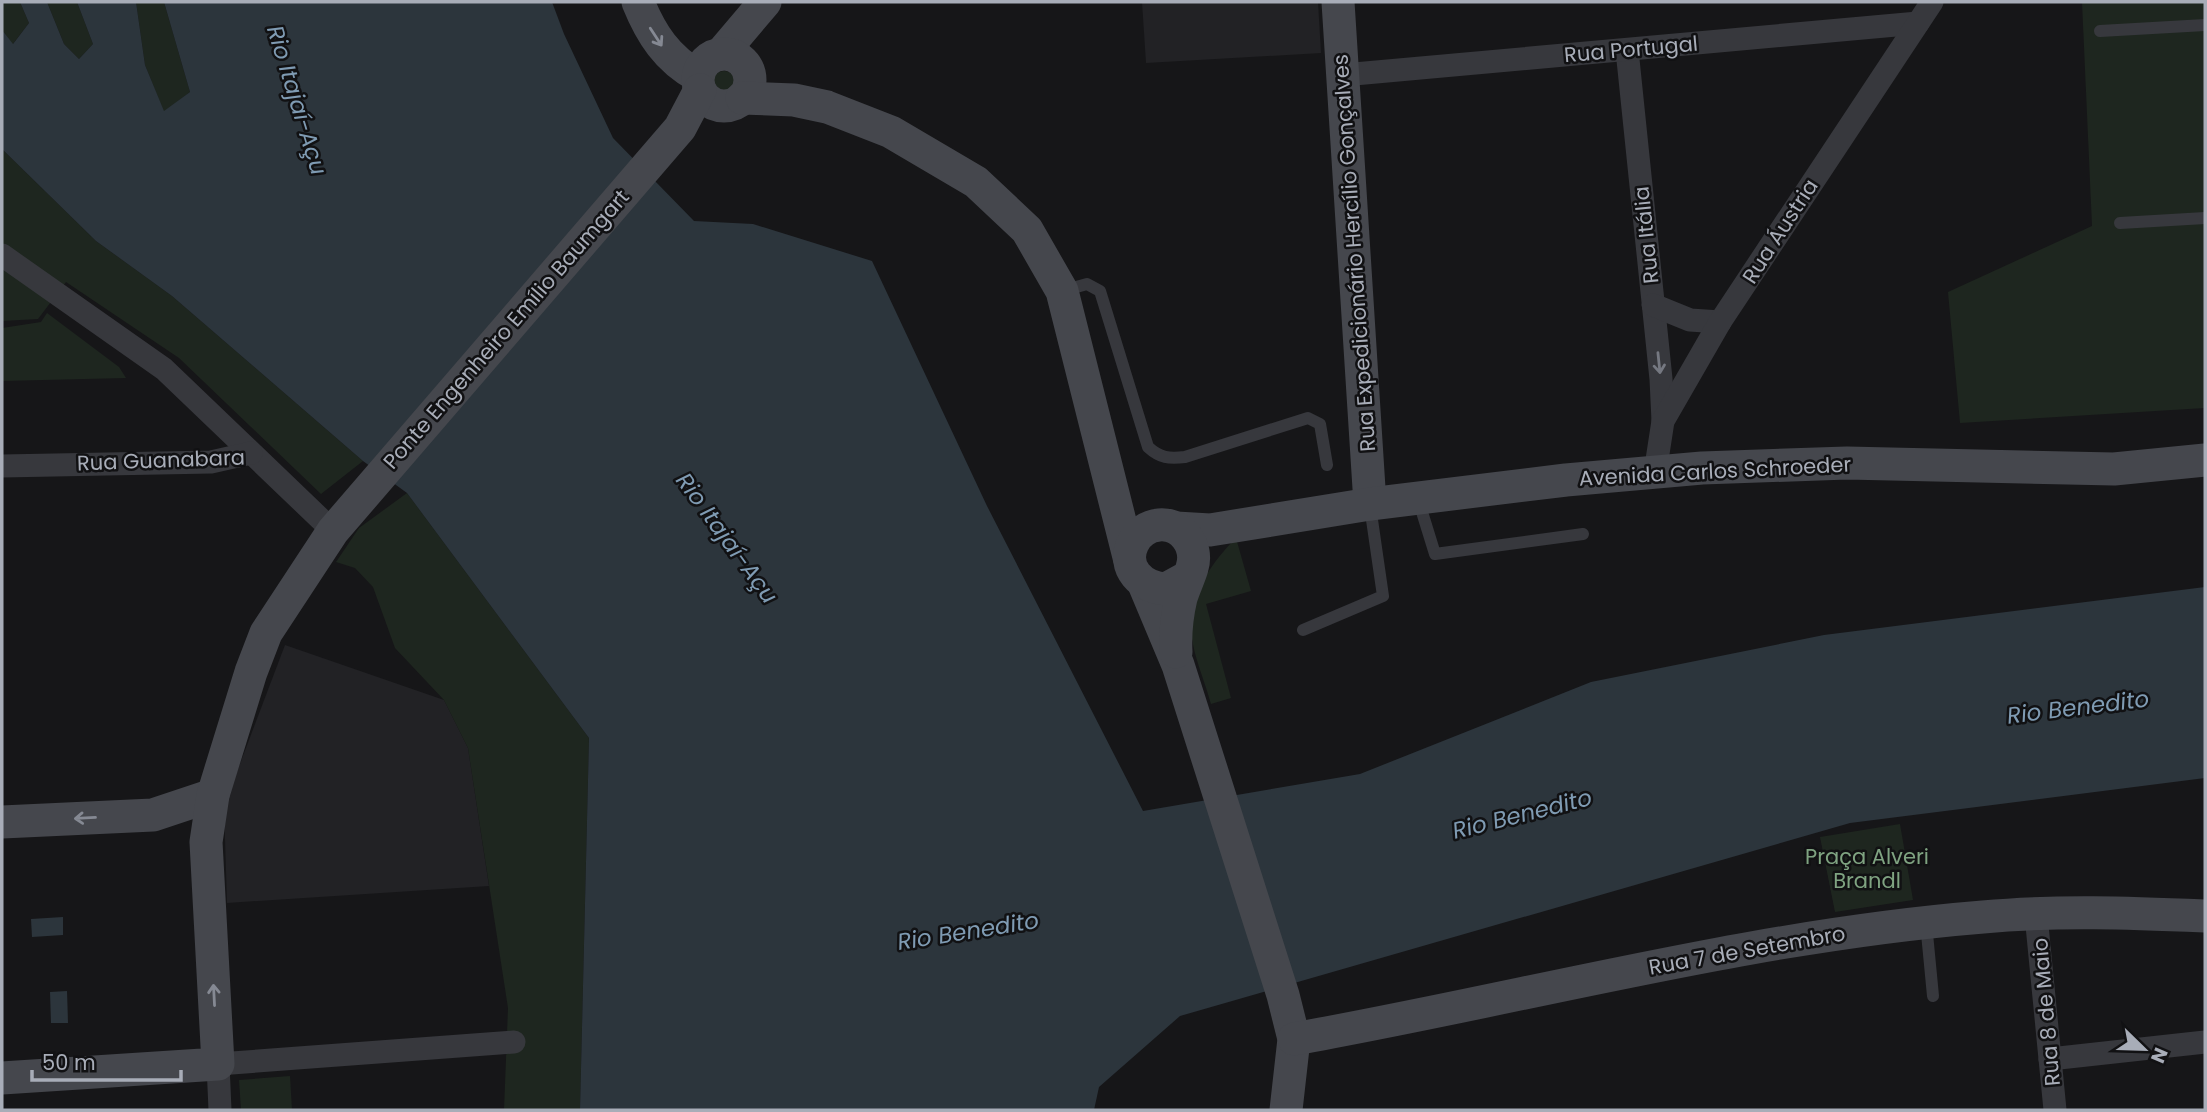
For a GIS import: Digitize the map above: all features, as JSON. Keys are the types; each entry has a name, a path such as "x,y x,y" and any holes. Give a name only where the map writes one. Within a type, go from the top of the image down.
{"main road":[{"path":"638,2 656,37 671,57 725,81 853,116 891,132 975,182 1027,230 1062,291 1136,570 1178,665 1283,995 1294,1040 1286,1110"},
{"name":"Rua Expedicionário Hercílio Gonçalves","path":"1338,2 1370,504"},
{"path":"725,81 762,7"},
{"name":"Ponte Engenheiro Emílio Baumgart","path":"218,1064 206,842 213,795 251,672 266,633 333,531 675,135 725,81"},
{"name":"Avenida Carlos Schroeder","path":"1172,526 1193,531 1228,528 1370,504 1566,480 1770,464 1847,463 2114,469 2205,460"},
{"path":"1106,461 1130,499 1172,526 1191,544 1190,572 1177,622 1178,665"},
{"path":"1172,526 1146,529 1137,536 1136,570 1154,589 1166,589 1190,572 1213,538 1228,528"},
{"path":"2,822 153,814 213,795"},
{"path":"153,814 180,825 206,842"},
{"name":"Rua 7 de Setembro","path":"1294,1040 1553,985 1766,945 1926,923 2036,915 2205,916"},
{"path":"2,1078 218,1064"}],"street":[{"name":"Rua Áustria","path":"1655,473 1662,421 1720,322 1932,2"},
{"name":"Rua Portugal","path":"1343,75 1918,23"},
{"name":"Rua Itália","path":"1628,50 1662,421"},
{"path":"2,255 164,369 251,453"},
{"path":"1653,305 1690,320 1720,322"},
{"name":"Rua Guanabara","path":"2,466 211,462 251,453 333,531"},
{"name":"Rua 8 de Maio","path":"2036,915 2055,1110"},
{"path":"220,1110 218,1064 514,1042"},
{"path":"2050,1059 2205,1042"}],"lane":[{"path":"2100,31 2205,25"},
{"path":"2120,223 2205,218"},
{"path":"1062,291 1087,284 1100,291 1148,447 1157,455 1185,457 1308,418 1320,424 1327,465"},
{"path":"1418,499 1435,554 1583,534"},
{"path":"1303,630 1383,596 1370,504"},
{"path":"1926,923 1933,996"}],"shaded area":[{"path":"1142,2 1318,2 1321,53 1146,63"},
{"path":"285,645 444,700 468,748 489,886 227,903 224,806"}],"green space":[{"path":"2,2 20,2 29,23 12,45 2,30"},
{"path":"47,2 77,2 93,44 79,59 64,44"},
{"path":"136,2 164,2 190,92 164,112 145,65"},
{"path":"2082,2 2205,2 2205,408 1960,423 1948,292 2092,226"},
{"path":"724,71 732,74 735,82 732,90 724,93 716,90 713,82 716,74"},
{"path":"2,149 96,241 172,296 363,461 321,494 179,358 66,282 38,319 2,321"},
{"path":"47,313 119,367 126,378 2,381 2,328 41,322"},
{"path":"407,493 589,738 580,1110 504,1110 508,1008 468,748 444,700 395,648 373,587 355,568 336,562 359,528"},
{"path":"1236,538 1251,591 1206,604 1231,698 1211,704 1194,648 1191,616 1204,579"},
{"name":"Praça Alveri Brandl","path":"1900,824 1913,900 1835,912 1820,837"},
{"path":"290,1076 292,1110 241,1110 239,1080"}],"water":[{"path":"20,2 47,2 64,44 79,59 93,44 77,2 136,2 145,65 164,111 190,92 164,2 552,2 564,34 613,138 694,221 753,224 872,261 987,506 1143,811 1360,774 1591,682 1824,635 2205,587 2205,778 1850,823 1180,1016 1099,1087 1094,1110 580,1110 589,738 407,493 363,461 172,296 96,241 2,149 2,30 13,44 29,23"},
{"path":"63,917 63,935 32,937 31,919"},
{"path":"67,991 68,1023 51,1023 50,992"}],"water label":[{"name":"Rio Itajaí-Açu","path":"297,100"},
{"name":"Rio Itajaí-Açu","path":"727,538"},
{"name":"Rio Benedito","path":"2078,707"},
{"name":"Rio Benedito","path":"1522,814"},
{"name":"Rio Benedito","path":"968,931"}]}
